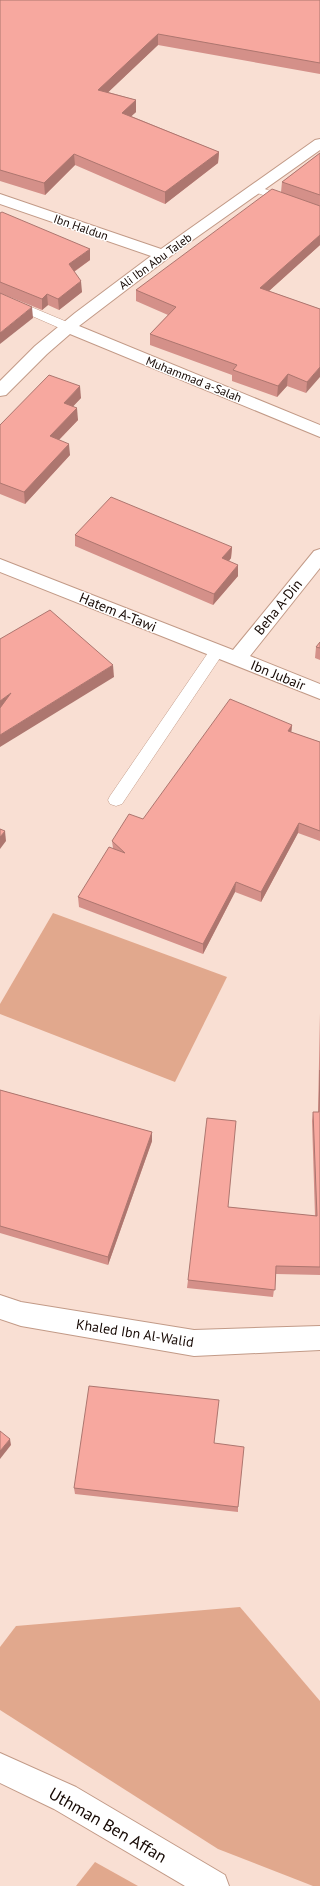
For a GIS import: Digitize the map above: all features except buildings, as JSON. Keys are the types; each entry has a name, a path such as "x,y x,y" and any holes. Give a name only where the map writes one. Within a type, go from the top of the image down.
{"street":[{"name":"Ali Ibn Abu Taleb","path":"0,391 41,350 68,327 162,255 320,143"},
{"name":"Ibn Haldun","path":"0,199 162,255"},
{"name":"Muhammad a-Salah","path":"68,327 320,431"},
{"name":"Beha A-Din","path":"237,659 320,556"},
{"name":"Hatem A-Tawi","path":"0,565 237,659"},
{"name":"Ibn Jubair","path":"237,659 320,692"},
{"name":"Khaled Ibn Al-Walid","path":"0,1307 21,1314 194,1343 320,1338"},
{"name":"Uthman Ben Affan","path":"0,1768 65,1798 214,1886"}],"lane":[{"path":"256,189 320,212"},
{"path":"0,298 68,327"},
{"path":"116,800 217,651"}],"shaded area":[{"path":"53,913 227,977 175,1082 0,1014 0,1004"},
{"path":"240,1607 320,1701 320,1886 313,1886 218,1849 0,1710 0,1647 16,1626"},
{"path":"95,1862 138,1886 76,1886"}]}
